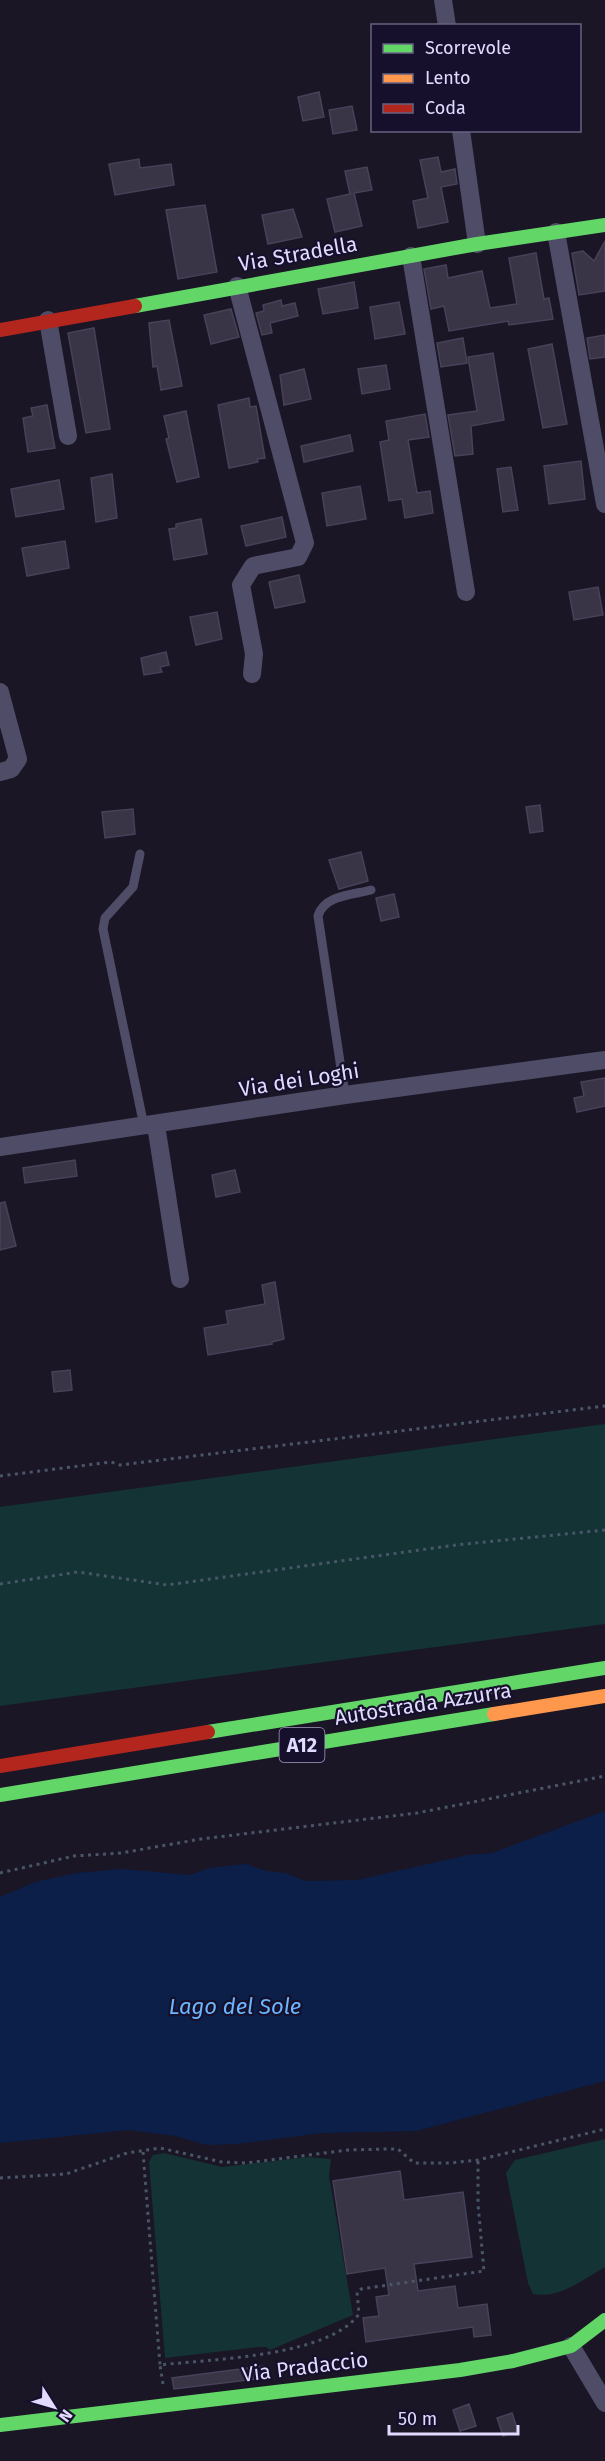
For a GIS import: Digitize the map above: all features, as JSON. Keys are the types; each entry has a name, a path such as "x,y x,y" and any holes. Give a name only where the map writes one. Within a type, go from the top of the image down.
{"main road":[{"name":"Via Stradella","path":"0,330 477,244 605,225"},
{"name":"Autostrada Azzurra","path":"0,1766 605,1668"},
{"name":"Autostrada Azzurra","path":"0,1795 605,1696"},
{"name":"Via Pradaccio","path":"0,2425 460,2370 513,2361 571,2346 605,2320"}],"street":[{"path":"443,0 447,24"},
{"path":"461,132 477,244"},
{"path":"556,232 605,504"},
{"path":"411,256 466,592"},
{"path":"237,286 305,543 298,557 253,566 241,585 254,654 252,674"},
{"path":"48,321 68,436"},
{"path":"0,692 18,755 15,766 0,772"},
{"name":"Via dei Loghi","path":"0,1147 345,1095 605,1060"},
{"path":"150,1125 180,1279"},
{"path":"571,2346 605,2403"}],"lane":[{"path":"140,854 133,887 105,918 103,929 150,1125"},
{"path":"345,1095 318,916 321,908 327,902 371,890"}],"path":[{"path":"0,1476 111,1462 120,1465 605,1406"},
{"path":"0,1584 78,1572 167,1585 456,1545 605,1530"},
{"path":"0,1874 74,1856 121,1854 201,1839 417,1813 605,1776"},
{"path":"0,2178 66,2175 127,2153 160,2148 222,2162 246,2163 348,2150 386,2149 398,2150 414,2163 478,2160 605,2129"},
{"path":"142,2151 160,2366 166,2405"},
{"path":"160,2366 297,2349 353,2323 359,2314 357,2292 361,2289 484,2271 478,2204 478,2160"}],"green space":[{"path":"605,1424 605,1624 0,1706 0,1507"},
{"path":"605,2139 605,2267 561,2291 543,2295 533,2294 528,2283 506,2173 515,2160"},
{"path":"164,2153 222,2167 308,2157 331,2159 329,2176 353,2315 270,2350 266,2347 258,2347 165,2358 149,2162 153,2155"}],"water":[{"name":"Lago del Sole","path":"605,1811 605,2081 416,2131 322,2133 236,2144 207,2145 175,2136 129,2130 0,2143 0,1897 35,1882 77,1873 122,1869 190,1875 209,1868 246,1864 266,1871 285,1873 306,1881 357,1880 468,1855 492,1853"}],"building":[{"path":"319,92 324,117 303,121 298,97"},
{"path":"352,106 357,130 333,134 329,110"},
{"path":"438,157 441,172 455,169 457,184 441,187 448,222 418,228 413,201 428,198 420,160"},
{"path":"139,159 140,168 171,164 174,185 115,195 109,164"},
{"path":"367,167 372,190 354,193 362,226 335,232 327,199 350,194 345,171"},
{"path":"205,205 217,272 178,279 166,210"},
{"path":"293,209 302,237 268,244 262,215"},
{"path":"605,241 605,291 579,295 572,253 583,251 594,261"},
{"path":"536,253 544,299 549,298 553,319 509,325 508,321 449,331 444,306 431,309 424,269 446,265 448,278 482,271 490,308 517,304 509,258"},
{"path":"354,282 358,308 323,314 318,289"},
{"path":"281,300 282,306 295,303 298,316 270,323 272,333 262,335 256,313 264,311 263,305"},
{"path":"399,302 405,334 375,339 370,307"},
{"path":"231,309 239,337 211,344 204,315"},
{"path":"169,320 182,386 161,390 157,366 153,367 149,323"},
{"path":"94,328 110,429 86,433 68,333"},
{"path":"605,335 605,357 590,359 587,338"},
{"path":"463,338 467,363 441,367 437,343"},
{"path":"552,344 567,424 543,428 528,349"},
{"path":"493,353 504,420 471,426 473,454 455,456 448,415 477,411 468,357"},
{"path":"386,365 390,389 362,394 358,369"},
{"path":"304,369 311,399 284,405 280,375"},
{"path":"249,398 250,407 256,406 265,458 257,459 258,462 229,468 218,405"},
{"path":"47,405 55,448 28,452 23,418 33,416 31,408"},
{"path":"186,411 199,477 177,482 166,439 169,438 164,416"},
{"path":"425,414 429,437 408,440 417,493 430,491 433,513 405,518 402,499 389,501 380,442 389,440 386,421"},
{"path":"350,435 353,451 304,462 301,446"},
{"path":"581,461 585,499 549,504 544,466"},
{"path":"511,467 518,510 503,512 497,469"},
{"path":"112,474 117,518 96,522 91,478"},
{"path":"59,480 64,509 16,517 11,489"},
{"path":"360,486 366,519 327,526 322,493"},
{"path":"282,517 286,537 246,546 241,526"},
{"path":"201,519 207,554 174,560 169,529 176,528 176,524"},
{"path":"65,541 69,568 27,576 22,548"},
{"path":"299,575 305,602 275,608 269,582"},
{"path":"598,587 603,615 574,620 569,592"},
{"path":"217,612 222,639 196,645 190,617"},
{"path":"166,652 169,665 160,667 162,672 144,675 141,658"},
{"path":"540,805 543,831 530,833 526,807"},
{"path":"133,809 135,834 105,838 102,812"},
{"path":"361,852 368,881 339,889 329,860"},
{"path":"394,894 399,917 381,921 376,898"},
{"path":"605,1078 605,1106 577,1112 574,1098 584,1096 581,1082"},
{"path":"75,1160 77,1176 25,1183 23,1168"},
{"path":"235,1170 240,1192 216,1197 212,1175"},
{"path":"5,1202 16,1246 0,1250 0,1203"},
{"path":"275,1282 284,1339 272,1342 272,1344 208,1355 204,1328 228,1324 226,1311 265,1304 262,1285"},
{"path":"70,1370 72,1390 54,1392 52,1372"},
{"path":"400,2171 404,2200 463,2192 472,2257 414,2264 418,2291 455,2286 458,2308 487,2304 491,2335 474,2337 473,2327 366,2342 363,2318 379,2316 376,2297 389,2295 385,2268 347,2274 333,2181"},
{"path":"264,2366 265,2378 174,2389 172,2378"},
{"path":"469,2404 476,2426 460,2431 453,2410"},
{"path":"512,2413 518,2431 503,2436 497,2418"}],"traffic: fast":[{"path":"135,306 477,244 605,225"},
{"path":"208,1732 605,1668"},
{"path":"0,1795 494,1714"},
{"path":"0,2425 460,2370 513,2361 571,2346 605,2320"}],"traffic: slow":[{"path":"494,1714 605,1696"}],"traffic: jam":[{"path":"0,330 135,306"},
{"path":"0,1766 208,1732"}]}
